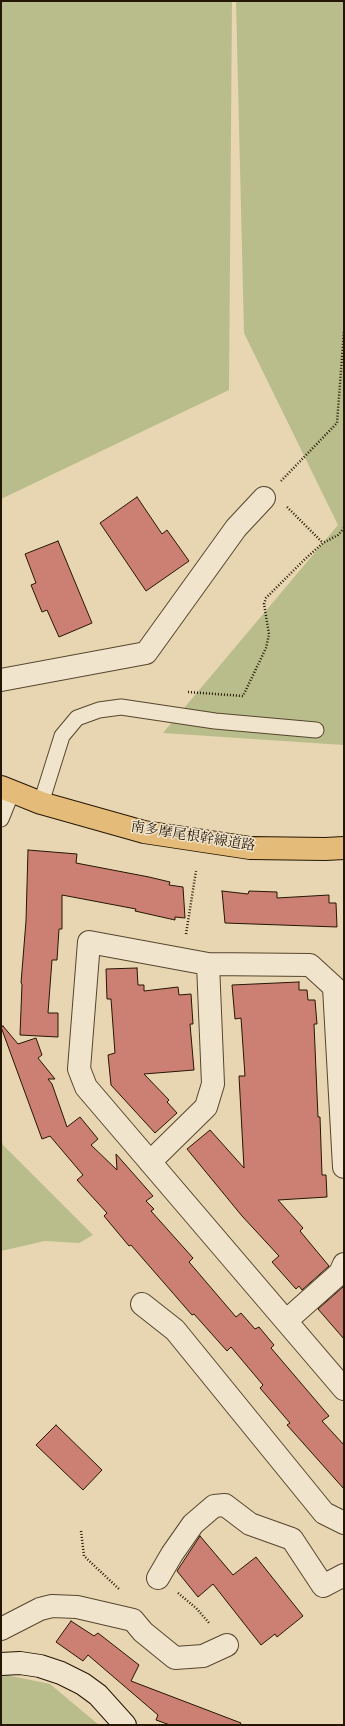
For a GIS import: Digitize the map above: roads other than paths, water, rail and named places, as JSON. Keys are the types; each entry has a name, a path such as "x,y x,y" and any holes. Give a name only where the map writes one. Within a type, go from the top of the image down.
{"main road":[{"name":"南多摩尾根幹線道路","path":"6,790 41,803 144,832 242,847 344,848"}],"street":[{"path":"1,680 146,653 236,528 273,500"},
{"path":"344,1167 334,987 310,965 208,964 89,942 79,1069 86,1087 344,1389"},
{"path":"150,1162 206,1106 209,1099 213,1084 208,964"},
{"path":"286,1321 340,1273 344,1264"},
{"path":"142,1304 176,1330 324,1513 344,1523"},
{"path":"158,1578 172,1554 193,1524 214,1506 225,1505 250,1524 292,1539 323,1586 344,1575"},
{"path":"1,1629 40,1609 52,1606 77,1607 133,1620 143,1632 175,1658 203,1656 227,1645"},
{"path":"1,1664 20,1663 40,1666 61,1673 83,1684 98,1695 125,1725"}],"lane":[{"path":"41,803 62,736 77,718 99,710 121,707 215,721 316,730"},
{"path":"1,819 6,790"}]}
